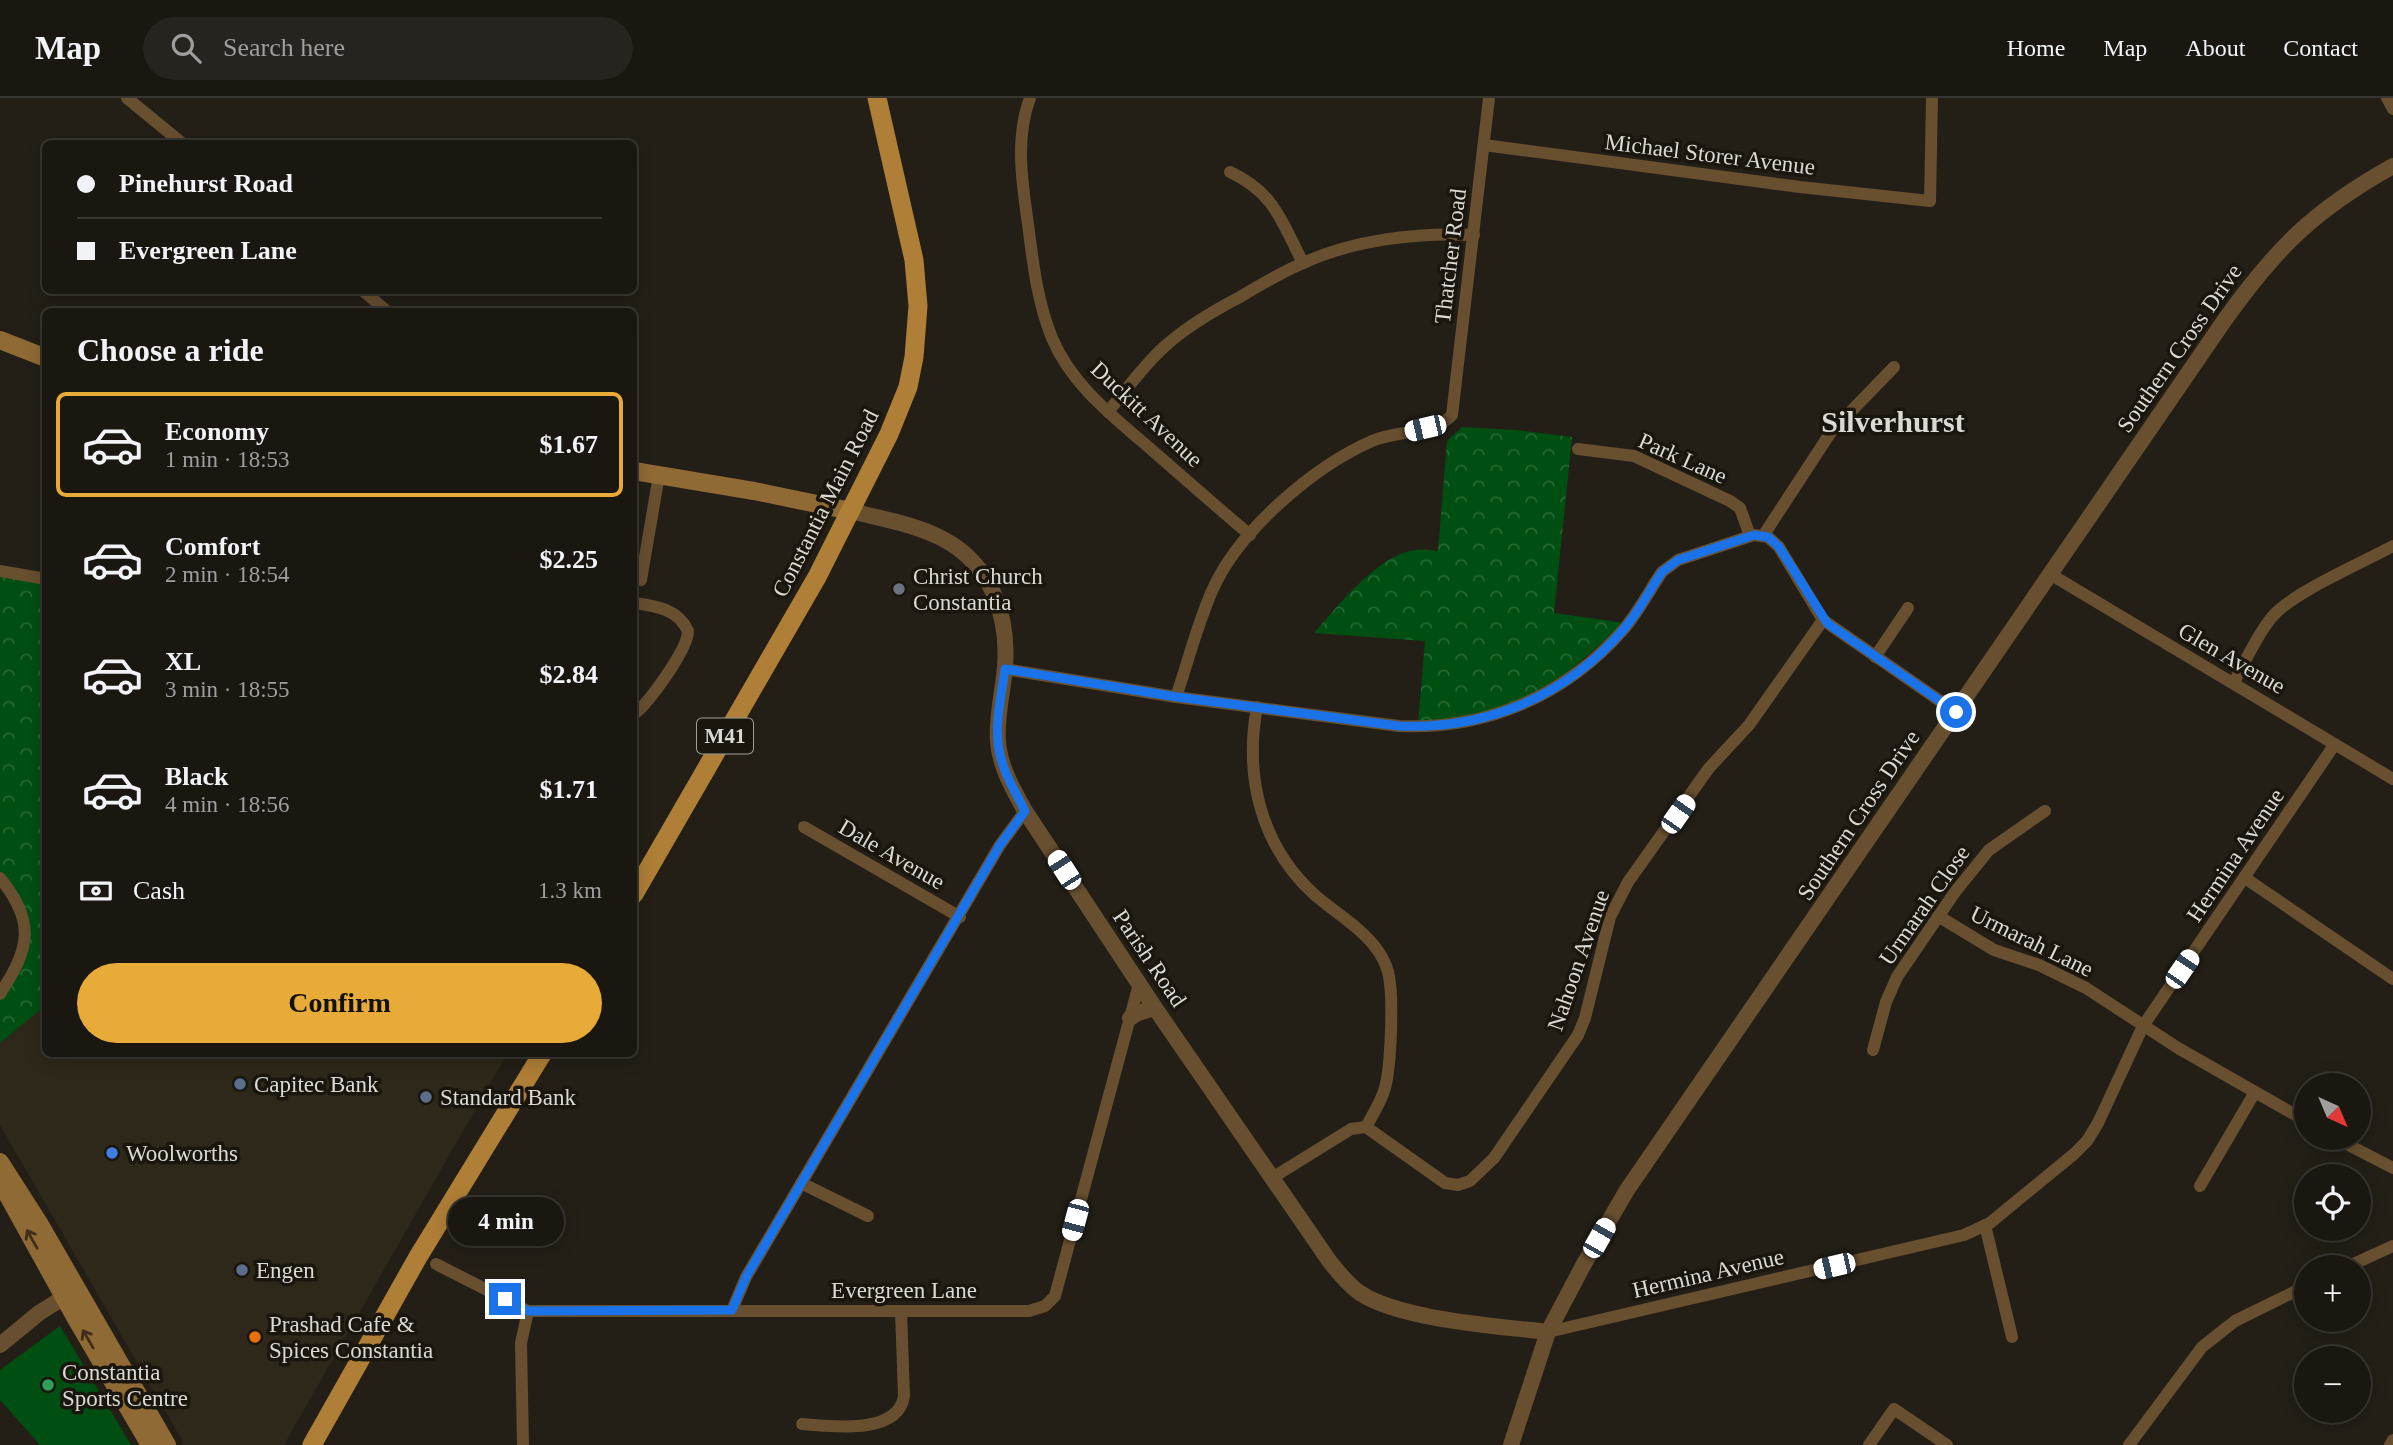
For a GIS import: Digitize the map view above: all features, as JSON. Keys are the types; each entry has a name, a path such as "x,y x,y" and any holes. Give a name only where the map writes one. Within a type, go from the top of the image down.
{"main road":[{"name":"Constantia Main Road","path":"637,889 817,577 898,414 908,387 917,332 914,260 877,98"},
{"path":"0,340 42,356"},
{"path":"637,471 851,511"},
{"path":"313,1444 418,1257 540,1057"},
{"path":"0,1162 40,1223 71,1293 150,1445"},
{"path":"0,1181 167,1445"}],"street":[{"path":"127,98 178,140"},
{"name":"Duckitt Avenue","path":"1030,98 1023,124 1021,148 1023,188 1040,302 1063,360 1078,382 1108,412 1250,534"},
{"name":"Thatcher Road","path":"1250,534 1303,484 1340,457 1375,439 1436,425 1449,418 1454,410 1489,98"},
{"name":"Michael Storer Avenue","path":"1484,145 1800,187 1930,201 1932,98"},
{"path":"2387,98 2393,109"},
{"name":"Southern Cross Drive","path":"1511,1445 1548,1332 1627,1190 2050,574 2262,269 2285,243 2314,217 2350,191 2393,166"},
{"path":"1230,172 1245,178 1266,195 1303,263"},
{"path":"1108,412 1163,348 1181,333 1218,309 1303,263 1396,237 1419,234 1474,235"},
{"path":"367,294 383,308"},
{"path":"1005,669 1177,697 1421,727 1478,720 1527,704 1566,681 1609,644 1624,629 1669,565 1756,536 1831,432 1894,368"},
{"name":"Park Lane","path":"1578,449 1634,456 1730,501 1740,509 1756,536 1772,539 1779,547 1823,620"},
{"path":"641,580 659,475"},
{"name":"Parish Road","path":"851,511 928,532 945,540 972,561 994,593 1006,636 998,742 1007,776 1025,811 1139,984 1330,1262 1359,1293 1379,1303 1405,1311 1548,1332"},
{"path":"1177,697 1212,590 1224,568 1250,534"},
{"path":"2234,682 2269,621 2283,607 2393,546"},
{"path":"0,571 42,578"},
{"name":"Glen Avenue","path":"2050,574 2393,779"},
{"path":"637,604 676,614 688,631 685,646 637,711"},
{"path":"1875,657 1908,608"},
{"path":"1823,620 1956,712"},
{"name":"Nahoon Avenue","path":"1366,1127 1445,1183 1458,1185 1470,1181 1494,1158 1578,1035 1611,917 1628,882 1709,768 1749,725 1823,620"},
{"path":"1257,707 1253,740 1254,781 1263,819 1275,845 1295,874 1367,937 1384,960 1389,973 1388,1073 1379,1104 1366,1127 1351,1129 1272,1178"},
{"name":"Hermina Avenue","path":"1548,1332 1964,1235 1985,1225 2087,1141 2143,1026 2335,744"},
{"path":"732,1310 746,1277 800,1183 960,917 1000,845 1025,811"},
{"name":"Urmarah Close","path":"1873,1050 1886,1002 1898,977 1971,870 1989,849 2045,811"},
{"name":"Dale Avenue","path":"804,827 960,917"},
{"path":"0,878 18,903 23,914 26,935 19,959 0,994"},
{"path":"2245,878 2393,979"},
{"name":"Urmarah Lane","path":"1938,916 1994,950 2064,976 2143,1026 2294,1114"},
{"name":"Evergreen Lane","path":"436,1264 528,1311 1029,1311 1045,1306 1055,1296 1139,984"},
{"path":"1130,1018 1155,1008"},
{"path":"2200,1186 2255,1092"},
{"path":"2358,1150 2393,1168"},
{"path":"800,1183 868,1216"},
{"path":"1985,1225 2012,1337"},
{"path":"2371,1256 2393,1246"},
{"path":"2129,1445 2202,1347 2235,1321 2294,1292"},
{"path":"0,1345 39,1313 71,1293"},
{"path":"523,1445 521,1343 528,1311"},
{"path":"802,1424 859,1428 885,1420 896,1412 904,1396 901,1311"},
{"path":"1868,1445 1894,1409 1947,1445"},
{"path":"2390,1445 2393,1440"}],"shaded area":[{"path":"42,1008 42,1057 505,1057 284,1445 182,1445 183,1442 0,1125 0,1043"}],"green space":[{"path":"1462,427 1572,437 1554,613 1625,623 1547,690 1476,717 1418,724 1425,641 1314,633 1360,583 1387,561 1416,550 1438,551 1447,441"},
{"path":"0,575 42,581 42,1008 0,1043 0,991 10,975 24,927 0,882"},
{"name":"Constantia Sports Centre","path":"60,1326 131,1445 40,1445 0,1400 0,1370"}],"place":[{"name":"Christ Church Constantia","path":"899,589"},
{"name":"Capitec Bank","path":"240,1084"},
{"name":"Standard Bank","path":"426,1097"},
{"name":"Woolworths","path":"112,1153"},
{"name":"Engen","path":"242,1270"},
{"name":"Prashad Cafe & Spices Constantia","path":"255,1337"},
{"name":"Constantia Sports Centre","path":"48,1385"}],"district":[{"name":"Silverhurst","path":"1893,422"}],"route":[{"path":"505,1299 528,1311 732,1310 746,1277 849,1099 949,935 1000,845 1025,811 1007,776 998,742 1005,669 1177,697 1399,726 1421,727 1478,720 1527,704 1547,694 1582,669 1624,629 1669,565 1758,535 1772,539 1779,547 1823,620 1956,712"}]}
